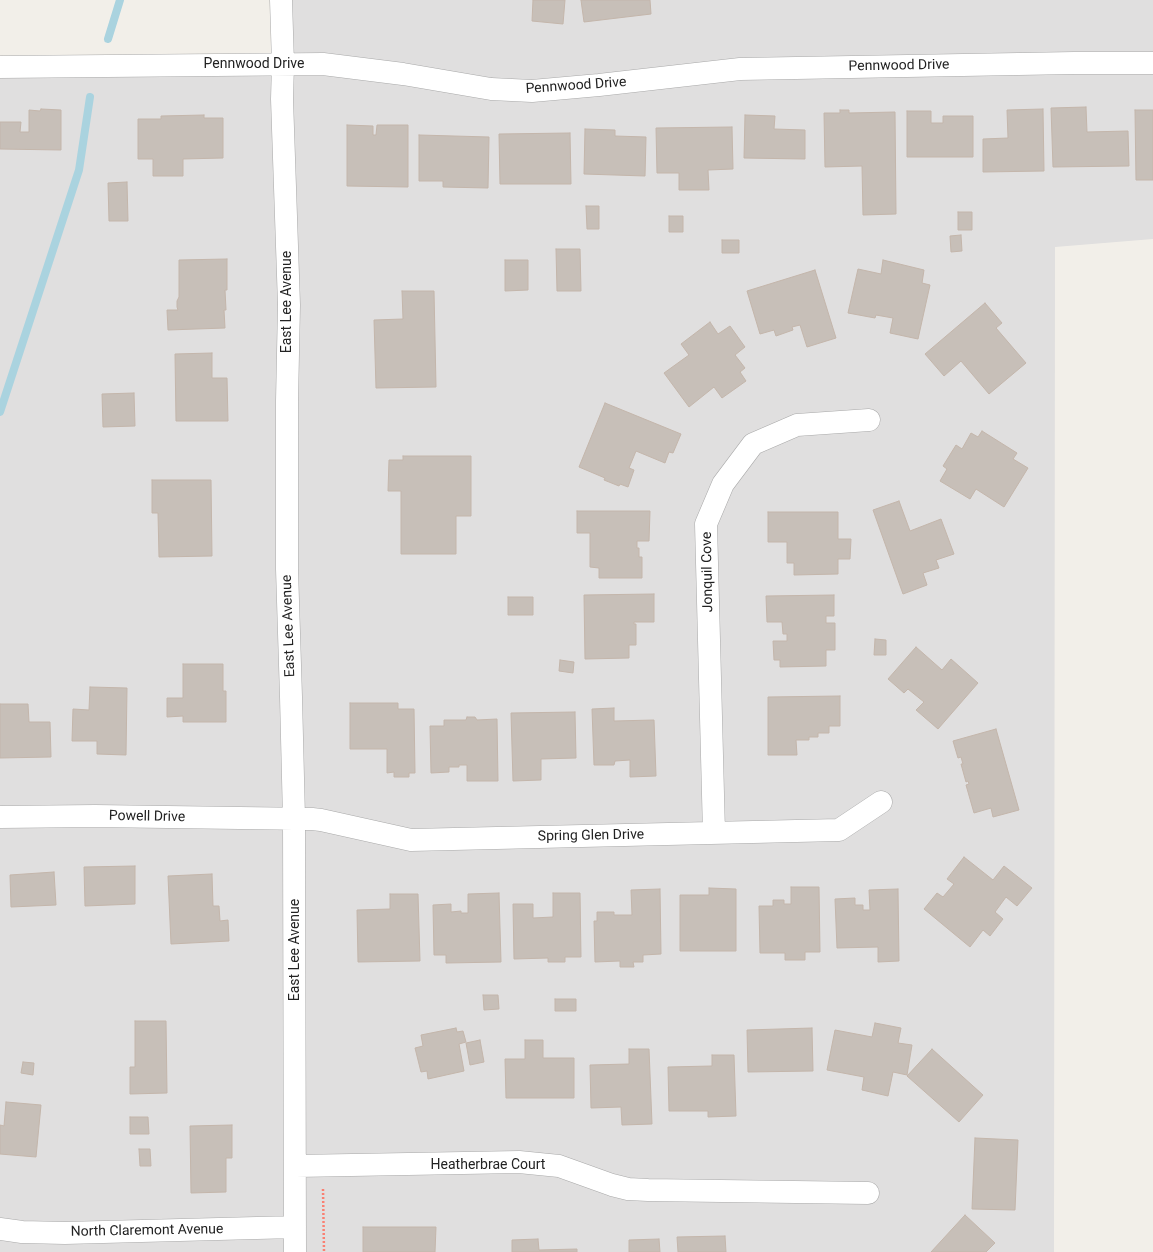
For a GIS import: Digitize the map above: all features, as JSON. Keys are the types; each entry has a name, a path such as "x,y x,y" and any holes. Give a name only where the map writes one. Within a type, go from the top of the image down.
{"street":[{"name":"East Lee Avenue","path":"281,0 283,64 282,99 289,305 287,401 287,569 292,697 294,818 295,1252"},
{"name":"Pennwood Drive","path":"0,67 322,64 403,74 491,89 532,91 740,69 1066,63 1153,63"},
{"name":"Jonquil Cove","path":"714,833 706,524 723,484 753,444 797,425 869,420"},
{"name":"Spring Glen Drive","path":"294,818 321,820 411,840 839,830 881,802"},
{"name":"Powell Drive","path":"0,817 95,816 294,818"},
{"name":"Heatherbrae Court","path":"296,1166 519,1162 558,1166 628,1189 868,1193"},
{"name":"North Claremont Avenue","path":"0,1229 22,1232 65,1233 295,1227"}],"path":[{"path":"323,1188 324,1252"}],"shaded area":[{"path":"281,0 1153,0 1153,239 1055,247 1054,1252 0,1252 0,68 283,64"}],"building":[{"path":"533,0 565,0 563,24 532,21"},
{"path":"581,0 650,0 651,14 584,22"},
{"path":"1086,107 1087,132 1128,131 1129,166 1053,167 1051,108"},
{"path":"41,109 61,110 61,150 0,149 0,122 21,122 20,132 29,132 29,110 40,111"},
{"path":"1043,109 1044,171 983,172 983,139 1008,138 1007,110"},
{"path":"840,110 849,110 849,113 895,112 896,214 863,215 862,166 825,167 824,113 840,113"},
{"path":"1135,110 1153,110 1153,180 1136,180"},
{"path":"907,111 931,111 931,123 943,123 943,116 973,116 973,157 907,157"},
{"path":"204,115 204,118 223,118 223,158 183,159 183,176 153,176 153,159 138,159 138,119 161,119 161,116"},
{"path":"745,115 775,116 774,129 805,130 805,159 744,158"},
{"path":"347,125 373,126 373,135 376,135 377,125 408,125 408,187 347,186"},
{"path":"732,127 733,169 708,170 709,190 679,190 679,173 657,173 656,128"},
{"path":"585,129 615,130 615,136 646,137 645,176 584,174"},
{"path":"570,133 571,184 500,184 499,134"},
{"path":"419,135 489,137 488,188 443,187 443,181 419,181"},
{"path":"127,182 128,221 109,221 108,183"},
{"path":"586,206 599,206 599,229 587,229"},
{"path":"958,212 972,212 972,230 958,230"},
{"path":"669,216 683,216 683,232 669,232"},
{"path":"961,235 962,251 951,252 950,236"},
{"path":"722,240 739,240 739,253 722,253"},
{"path":"556,249 580,249 581,291 557,291"},
{"path":"227,259 227,290 225,290 226,310 224,310 225,328 168,330 167,310 178,310 179,260"},
{"path":"505,260 528,260 528,290 505,291"},
{"path":"883,260 924,270 922,283 930,285 918,339 890,333 893,318 876,315 875,318 848,313 858,269 881,274"},
{"path":"815,270 836,338 807,347 800,325 792,327 793,330 776,336 774,330 760,334 747,291"},
{"path":"402,291 434,291 436,387 376,388 374,320 403,319"},
{"path":"985,303 1002,323 996,328 1026,363 989,394 961,361 944,376 925,354"},
{"path":"710,322 718,334 730,326 745,347 735,355 745,368 740,372 746,381 722,398 714,387 689,407 664,373 689,355 681,344"},
{"path":"212,353 212,378 227,378 228,421 176,421 175,354"},
{"path":"134,393 135,426 103,427 102,394"},
{"path":"605,403 681,434 673,453 669,452 665,463 636,451 629,468 634,470 628,487 620,484 619,486 604,480 605,478 579,467"},
{"path":"982,431 1017,453 1013,459 1028,468 1004,507 976,489 970,499 940,481 947,469 943,466 956,445 962,449 971,433 978,437"},
{"path":"403,456 471,456 471,516 456,516 456,554 401,554 401,491 388,491 389,460 403,460"},
{"path":"152,480 211,480 212,556 159,557 158,513 152,513"},
{"path":"899,501 910,531 941,519 954,554 936,560 939,568 923,573 927,585 903,594 873,510"},
{"path":"577,511 650,511 649,541 637,541 639,557 642,557 642,578 599,578 599,568 590,567 590,533 577,533"},
{"path":"768,512 838,512 838,539 851,539 850,559 838,559 838,574 794,575 794,563 787,563 787,542 768,542"},
{"path":"654,594 654,622 634,622 634,624 636,624 636,645 629,645 629,658 585,659 584,595"},
{"path":"834,595 834,616 826,616 826,623 835,623 835,650 826,650 826,666 780,667 780,660 774,660 773,641 787,641 787,634 783,634 782,622 767,622 766,596"},
{"path":"508,597 533,597 533,615 508,615"},
{"path":"875,639 886,640 886,655 874,655"},
{"path":"916,647 942,670 951,659 978,683 938,729 916,710 924,702 908,689 904,693 888,679"},
{"path":"560,660 574,662 573,673 559,671"},
{"path":"183,664 223,664 223,691 226,691 226,722 183,722 183,716 167,717 167,698 183,698"},
{"path":"90,687 127,688 126,755 97,754 97,741 72,741 73,709 89,710"},
{"path":"840,696 840,726 829,726 829,733 818,733 818,737 809,737 809,740 796,740 797,755 768,755 768,697"},
{"path":"350,703 398,703 398,709 414,709 415,773 409,773 409,777 394,777 394,772 387,773 387,749 350,749"},
{"path":"0,704 28,704 29,722 50,722 51,757 0,758"},
{"path":"614,708 614,721 654,720 656,776 630,777 630,760 615,761 614,765 594,765 592,709"},
{"path":"575,712 576,758 541,759 541,780 513,781 511,713"},
{"path":"467,717 475,717 477,720 497,719 498,781 467,781 467,765 449,767 449,772 431,773 430,726 444,726 444,720 466,720"},
{"path":"996,729 1019,810 993,817 991,808 974,813 966,785 969,784 968,781 966,782 961,764 963,764 961,757 958,758 953,741"},
{"path":"964,857 993,880 1004,866 1032,888 1017,906 1006,897 995,912 1003,919 990,936 983,930 970,947 924,909 937,893 943,897 954,884 947,879"},
{"path":"135,866 135,904 85,906 84,867"},
{"path":"54,872 56,905 11,907 10,875"},
{"path":"212,874 213,906 219,906 220,921 228,920 229,941 171,944 168,876"},
{"path":"791,887 819,887 820,952 805,952 805,960 785,960 785,953 760,953 759,906 773,906 773,900 784,900 784,904 791,904"},
{"path":"709,888 736,889 736,951 680,951 680,895 709,895"},
{"path":"660,889 661,954 643,955 643,962 633,962 634,967 620,967 620,961 595,962 594,921 597,921 597,912 614,912 614,915 632,915 631,890"},
{"path":"898,889 899,961 878,962 878,947 837,948 835,899 855,898 855,905 863,905 863,910 870,910 869,890"},
{"path":"499,893 501,962 446,963 446,955 434,955 433,905 451,904 451,912 461,911 461,913 468,913 468,894"},
{"path":"553,893 580,893 581,957 565,957 565,962 548,962 548,958 514,959 513,904 533,904 533,918 553,917"},
{"path":"390,894 418,894 420,961 358,962 357,910 390,909"},
{"path":"483,995 498,995 499,1009 484,1010"},
{"path":"555,999 576,999 576,1011 555,1011"},
{"path":"135,1021 166,1021 167,1093 130,1094 130,1067 135,1067"},
{"path":"875,1023 901,1028 898,1043 912,1045 907,1075 893,1072 888,1096 862,1090 864,1077 827,1070 835,1030 872,1037"},
{"path":"456,1028 457,1032 463,1031 466,1042 459,1044 464,1071 428,1079 427,1071 421,1072 415,1048 423,1046 421,1035"},
{"path":"812,1028 813,1071 748,1072 747,1030"},
{"path":"480,1040 484,1062 470,1065 466,1043"},
{"path":"525,1040 543,1040 543,1058 574,1058 574,1098 506,1098 505,1059 525,1059"},
{"path":"629,1049 649,1049 652,1124 622,1125 621,1107 591,1108 590,1065 629,1064"},
{"path":"932,1049 983,1095 959,1122 907,1076"},
{"path":"712,1055 734,1055 736,1116 708,1117 708,1111 669,1111 668,1067 712,1066"},
{"path":"23,1062 34,1063 33,1075 21,1073"},
{"path":"6,1102 41,1105 36,1157 0,1154 0,1125 4,1126"},
{"path":"130,1117 148,1117 149,1134 130,1134"},
{"path":"232,1125 232,1158 226,1158 226,1192 191,1193 190,1126"},
{"path":"975,1138 1018,1140 1015,1210 972,1209"},
{"path":"139,1149 150,1149 151,1166 140,1166"},
{"path":"965,1215 995,1243 986,1252 931,1252"},
{"path":"363,1227 436,1227 435,1252 363,1252"},
{"path":"725,1236 726,1252 678,1252 677,1237"},
{"path":"538,1239 539,1250 577,1249 577,1252 512,1252 512,1240"},
{"path":"659,1239 660,1252 629,1252 629,1240"}],"waterway":[{"path":"108,39 120,0"},
{"path":"0,412 79,170 90,97"}]}
